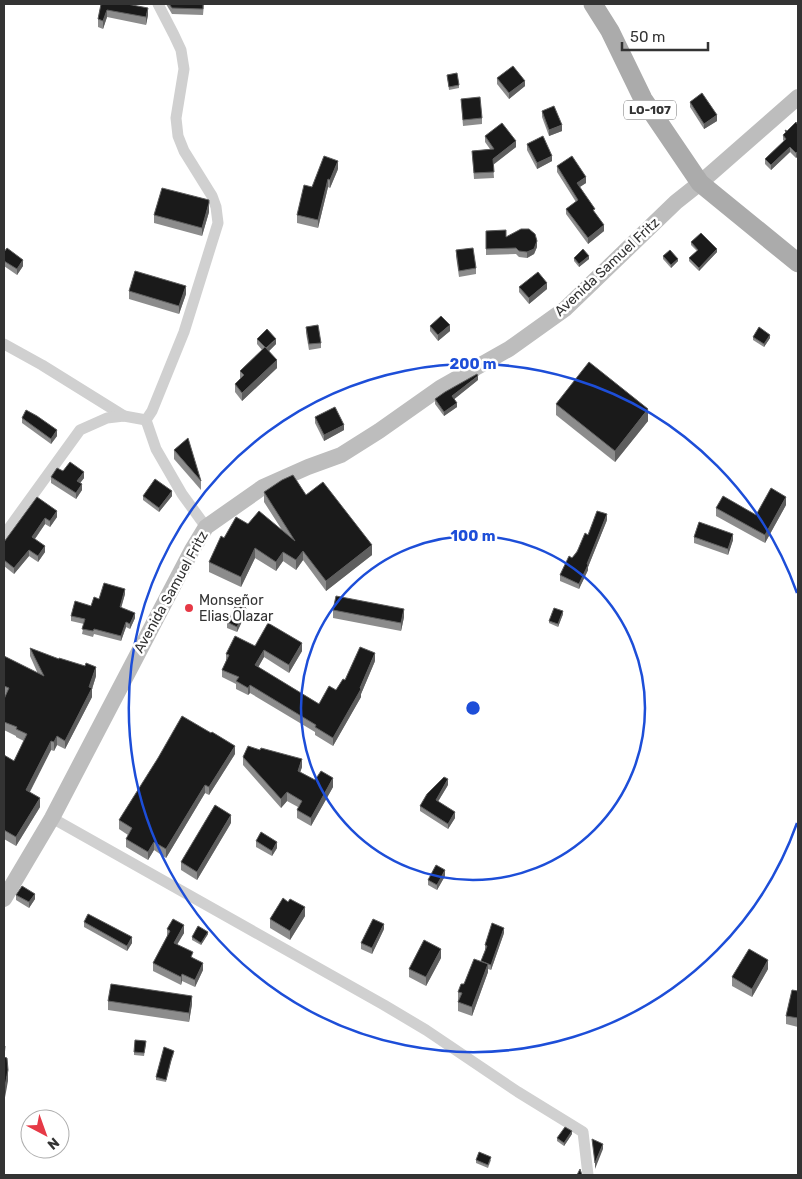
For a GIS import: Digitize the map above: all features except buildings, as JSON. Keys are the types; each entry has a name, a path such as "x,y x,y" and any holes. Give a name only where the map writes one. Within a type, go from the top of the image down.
{"main road":[{"name":"LO-107","path":"593,4 610,31 643,99 700,183 798,262"}],"street":[{"path":"146,420 152,411 184,332 218,223 216,207 212,196 184,151 178,136 176,118 184,70 181,50 158,4"},
{"name":"Avenida Samuel Fritz","path":"4,899 52,818 192,550 206,527 263,487 341,455 440,388 509,349 565,309 676,202 798,96"},
{"path":"4,344 42,365 124,416"},
{"path":"5,531 80,430 107,418 124,416 146,420"},
{"path":"146,420 156,449 182,494 206,527"},
{"path":"52,818 384,1005 426,1030 518,1092 583,1132 588,1175"}],"place":[{"name":"Monseñor Elias Olazar","path":"189,608"}]}
